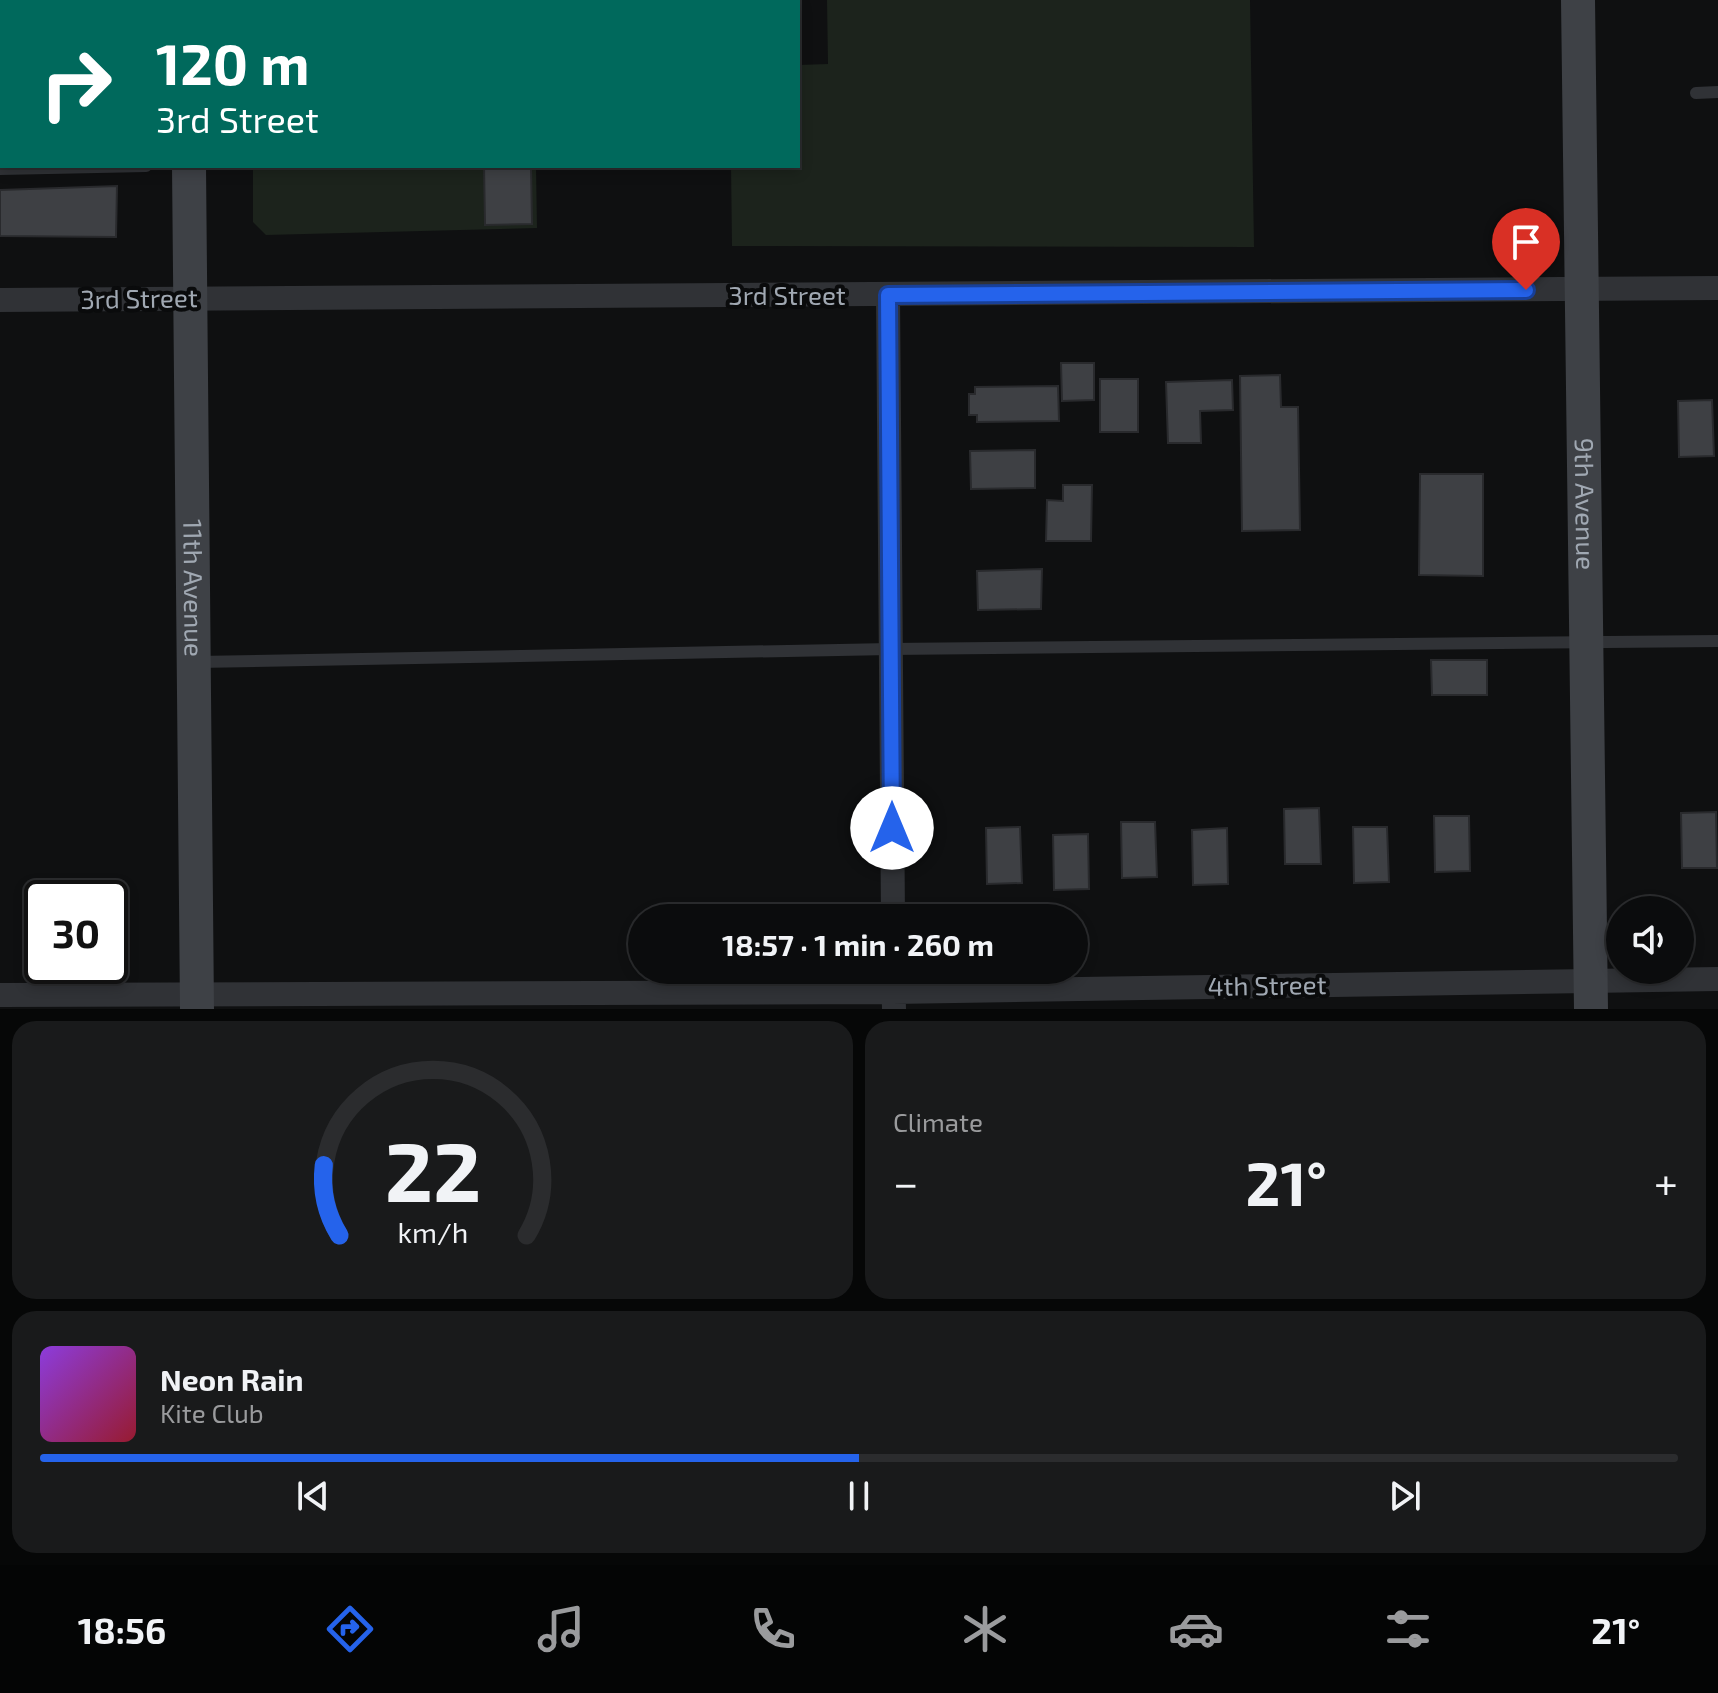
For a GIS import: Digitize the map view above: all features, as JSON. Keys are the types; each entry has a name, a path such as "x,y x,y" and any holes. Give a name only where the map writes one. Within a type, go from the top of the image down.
{"street":[{"name":"9th Avenue","path":"1578,0 1590,995"},
{"name":"11th Avenue","path":"189,168 197,1001"},
{"name":"3rd Street","path":"0,300 1718,288"},
{"path":"888,295 893,904"},
{"name":"4th Street","path":"0,995 197,1001 893,990 1590,995 1718,979"}],"lane":[{"path":"1696,93 1718,92"},
{"path":"0,169 49,168"},
{"path":"194,662 890,649 1718,641"}],"shaded area":[{"path":"827,0 1250,0 1254,247 732,246 731,168 800,168 800,65 828,64"},
{"path":"253,168 536,168 537,228 266,235 253,222"}],"building":[{"path":"484,168 531,168 532,224 485,225"},
{"path":"117,186 116,237 0,236 0,190"},
{"path":"1061,363 1094,363 1094,400 1062,401"},
{"path":"1280,375 1281,407 1298,407 1300,530 1242,531 1240,376"},
{"path":"1100,379 1138,379 1138,432 1100,432"},
{"path":"1232,380 1233,410 1200,411 1201,443 1168,443 1166,382"},
{"path":"1058,386 1059,421 977,422 977,415 969,415 969,394 975,394 975,387"},
{"path":"1712,400 1714,456 1679,457 1678,401"},
{"path":"1035,450 1035,488 971,489 970,451"},
{"path":"1420,474 1483,474 1483,576 1419,575"},
{"path":"1063,485 1092,485 1091,541 1046,541 1047,500 1063,501"},
{"path":"1042,569 1041,609 978,610 977,571"},
{"path":"1431,660 1487,660 1487,695 1432,695"},
{"path":"1319,808 1321,864 1285,864 1284,809"},
{"path":"1716,812 1717,868 1682,868 1681,813"},
{"path":"1434,816 1469,816 1470,871 1435,872"},
{"path":"1121,822 1155,822 1157,877 1122,878"},
{"path":"1020,827 1022,883 987,884 986,828"},
{"path":"1353,827 1387,827 1389,882 1354,883"},
{"path":"1227,828 1228,884 1193,885 1192,830"},
{"path":"1088,834 1089,889 1054,890 1053,835"}],"route":[{"path":"892,828 888,295 1526,290"}]}
